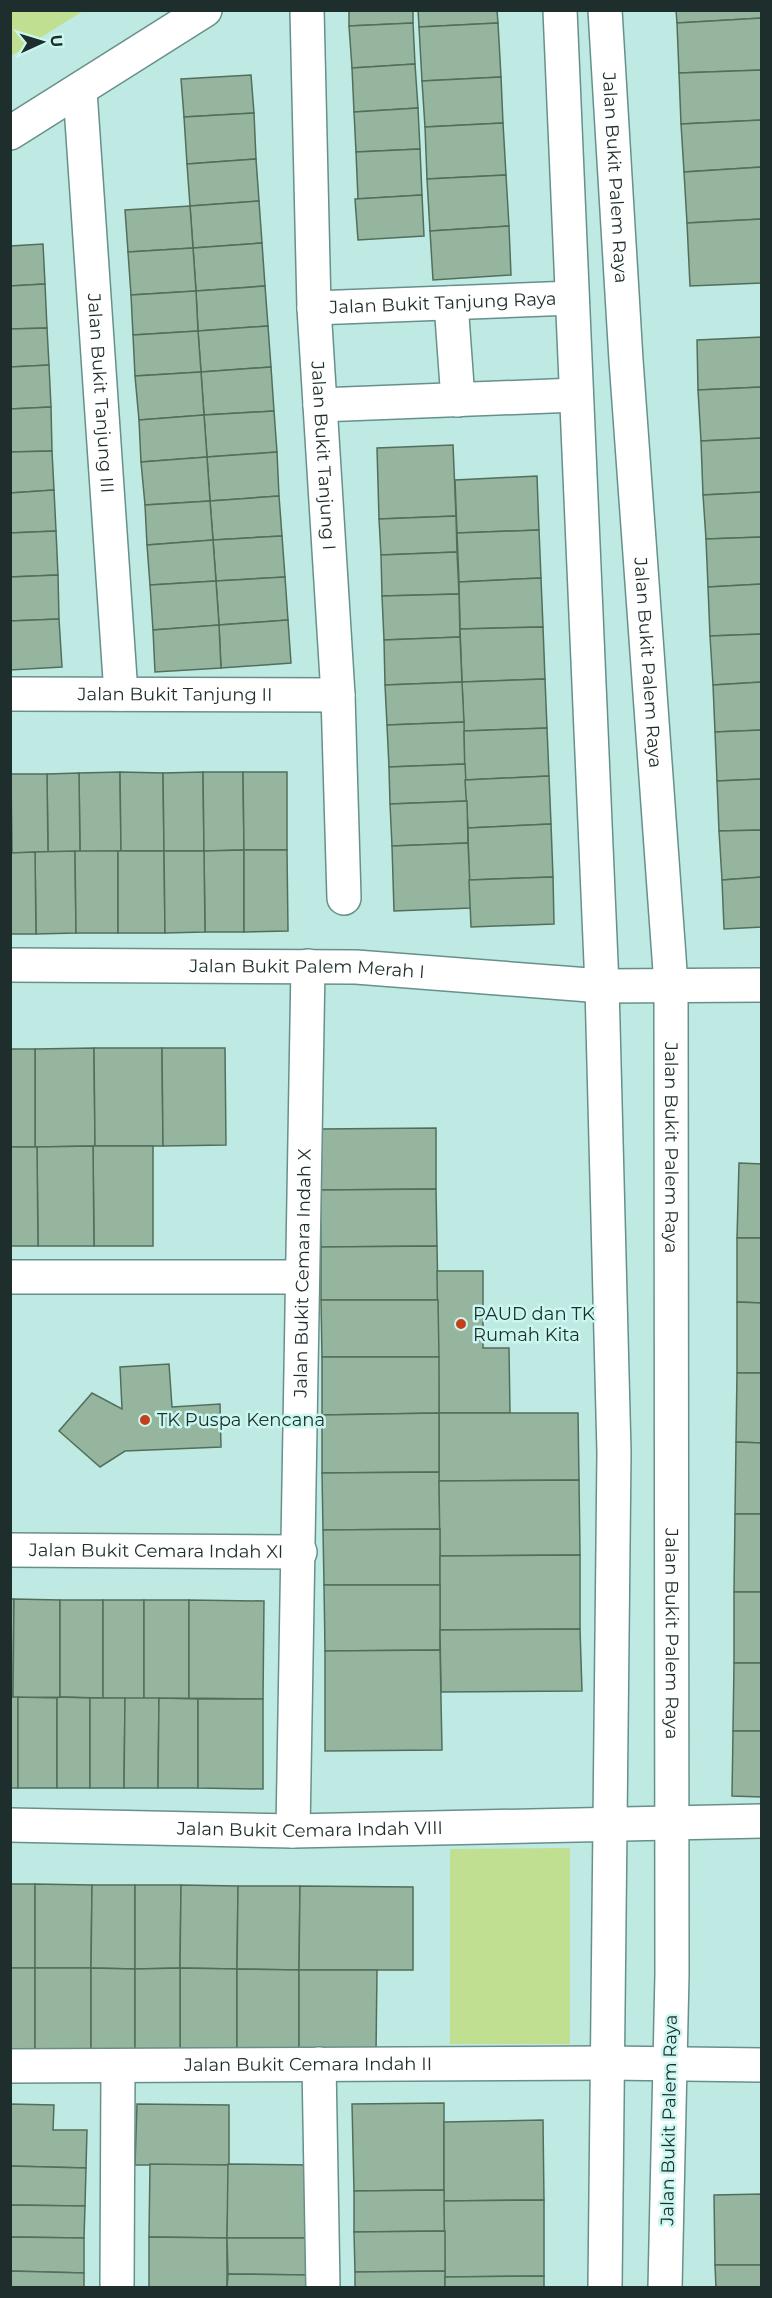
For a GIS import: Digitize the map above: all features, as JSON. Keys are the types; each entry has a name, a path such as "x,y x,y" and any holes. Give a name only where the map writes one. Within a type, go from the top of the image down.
{"street":[{"path":"10,133 206,10"},
{"name":"Jalan Bukit Tanjung I","path":"307,10 314,308 338,695 344,898"},
{"path":"560,10 602,986 614,1452 605,2288"},
{"name":"Jalan Bukit Palem Raya","path":"605,10 626,360 671,985 673,1822 665,2288"},
{"name":"Jalan Bukit Tanjung III","path":"80,91 121,694"},
{"name":"Jalan Bukit Tanjung Raya","path":"314,308 572,298"},
{"path":"451,303 458,400"},
{"path":"575,363 626,360"},
{"path":"320,405 576,395"},
{"name":"Jalan Bukit Tanjung II","path":"10,694 338,695"},
{"name":"Jalan Bukit Palem Merah I","path":"10,965 356,967 602,986 762,985"},
{"name":"Jalan Bukit Cemara Indah X","path":"293,1831 300,1552 301,1277 308,966"},
{"path":"10,1277 301,1277"},
{"name":"Jalan Bukit Cemara Indah XI","path":"10,1550 300,1552"},
{"name":"Jalan Bukit Cemara Indah VIII","path":"10,1825 293,1831 762,1821"},
{"name":"Jalan Bukit Cemara Indah II","path":"10,2066 608,2063 762,2065"},
{"path":"319,2064 323,2288"},
{"path":"117,2288 118,2066"}],"green space":[{"path":"11,10 83,10 83,11 11,56"},
{"path":"570,1848 570,2044 450,2044 450,1849"}],"building":[{"path":"349,10 413,10 413,23 349,26"},
{"path":"418,10 497,10 498,23 419,27"},
{"path":"676,10 762,10 762,18 677,23"},
{"path":"762,18 762,70 679,73 677,23"},
{"path":"413,23 415,64 352,68 349,26"},
{"path":"498,23 501,77 422,81 419,27"},
{"path":"415,64 418,108 354,112 352,68"},
{"path":"762,70 762,120 681,124 679,73"},
{"path":"251,75 254,113 184,117 181,79"},
{"path":"501,77 503,123 425,127 422,81"},
{"path":"418,108 420,149 356,152 354,112"},
{"path":"254,113 256,159 187,164 184,117"},
{"path":"762,120 762,167 684,172 681,124"},
{"path":"503,123 506,175 427,179 425,127"},
{"path":"420,149 422,195 358,199 356,152"},
{"path":"256,159 259,201 190,206 187,164"},
{"path":"762,167 762,219 687,223 684,172"},
{"path":"506,175 509,226 430,231 427,179"},
{"path":"422,195 424,236 358,240 355,199"},
{"path":"259,201 262,243 193,248 190,206"},
{"path":"190,206 193,248 128,252 125,210"},
{"path":"762,219 762,283 690,286 687,223"},
{"path":"509,226 511,275 433,280 430,231"},
{"path":"262,243 265,286 196,291 193,248"},
{"path":"43,244 45,284 10,286 10,246"},
{"path":"193,248 196,291 131,295 128,252"},
{"path":"45,284 47,328 10,329 10,286"},
{"path":"265,286 268,326 198,331 196,291"},
{"path":"196,291 198,331 133,335 131,295"},
{"path":"268,326 271,367 201,372 198,331"},
{"path":"47,328 49,365 10,367 10,329"},
{"path":"198,331 201,372 135,376 133,335"},
{"path":"762,337 762,387 698,390 697,340"},
{"path":"49,365 51,407 10,409 10,367"},
{"path":"271,367 274,411 204,415 201,372"},
{"path":"201,372 204,415 139,420 135,376"},
{"path":"762,387 762,438 701,441 698,390"},
{"path":"51,407 52,451 10,452 10,409"},
{"path":"274,411 277,452 207,457 204,415"},
{"path":"204,415 207,457 141,462 139,420"},
{"path":"762,438 762,492 703,495 701,441"},
{"path":"453,445 456,516 379,519 377,448"},
{"path":"52,451 54,490 10,493 10,452"},
{"path":"277,452 279,496 210,501 207,457"},
{"path":"207,457 210,501 145,505 141,462"},
{"path":"537,476 539,530 457,533 455,480"},
{"path":"54,490 56,531 10,533 10,493"},
{"path":"762,492 762,537 706,539 703,495"},
{"path":"279,496 282,536 213,540 210,501"},
{"path":"210,501 213,540 147,545 145,505"},
{"path":"456,516 457,552 381,555 379,519"},
{"path":"539,530 541,578 459,582 457,533"},
{"path":"56,531 58,575 10,577 10,533"},
{"path":"282,536 285,577 216,581 213,540"},
{"path":"762,537 762,584 708,587 706,539"},
{"path":"213,540 216,581 150,585 147,545"},
{"path":"457,552 459,594 382,596 381,555"},
{"path":"58,575 59,619 10,621 10,577"},
{"path":"285,577 288,620 219,625 216,581"},
{"path":"541,578 543,627 460,629 459,582"},
{"path":"216,581 219,625 153,630 150,585"},
{"path":"762,584 762,634 710,636 708,587"},
{"path":"459,594 460,637 384,640 382,596"},
{"path":"59,619 62,667 10,670 10,621"},
{"path":"288,620 291,663 221,668 219,625"},
{"path":"219,625 221,668 155,672 153,630"},
{"path":"543,627 545,679 462,682 460,629"},
{"path":"762,634 762,682 713,685 710,636"},
{"path":"460,637 462,682 385,685 384,640"},
{"path":"545,679 547,728 464,731 462,682"},
{"path":"462,682 464,722 387,725 385,685"},
{"path":"762,682 762,730 715,732 713,685"},
{"path":"464,722 465,764 389,767 387,725"},
{"path":"547,728 549,776 465,780 464,731"},
{"path":"762,730 762,779 717,781 715,732"},
{"path":"465,764 467,801 390,804 389,767"},
{"path":"120,772 121,851 80,852 79,773"},
{"path":"120,772 163,773 164,851 121,851"},
{"path":"203,772 204,851 164,851 163,773"},
{"path":"203,772 243,772 244,850 204,851"},
{"path":"243,772 287,772 287,850 244,850"},
{"path":"79,773 80,852 48,852 47,774"},
{"path":"11,774 47,774 48,852 12,853"},
{"path":"549,776 551,824 468,828 465,780"},
{"path":"762,779 762,830 719,831 717,781"},
{"path":"467,801 468,843 392,846 390,804"},
{"path":"551,824 553,877 469,880 468,828"},
{"path":"762,830 762,877 722,880 719,831"},
{"path":"468,843 471,908 394,911 392,846"},
{"path":"244,850 244,932 205,932 204,851"},
{"path":"244,850 287,850 288,931 244,932"},
{"path":"75,851 76,933 36,934 35,852"},
{"path":"75,851 118,851 118,933 76,933"},
{"path":"118,851 164,851 165,933 118,933"},
{"path":"164,851 204,851 205,932 165,933"},
{"path":"35,852 36,934 10,934 10,853"},
{"path":"553,877 554,924 471,927 469,880"},
{"path":"762,877 762,927 724,929 722,880"},
{"path":"94,1048 95,1146 35,1147 35,1049"},
{"path":"94,1048 162,1048 163,1146 95,1146"},
{"path":"162,1048 225,1048 226,1145 163,1146"},
{"path":"10,1049 35,1049 35,1147 10,1147"},
{"path":"436,1128 436,1189 320,1190 319,1129"},
{"path":"93,1146 153,1146 153,1246 94,1246"},
{"path":"93,1146 94,1246 38,1246 37,1147"},
{"path":"10,1147 37,1147 38,1246 10,1246"},
{"path":"739,1163 762,1164 762,1238 737,1238"},
{"path":"436,1189 437,1246 321,1247 320,1190"},
{"path":"737,1238 762,1238 762,1303 737,1302"},
{"path":"437,1246 438,1300 321,1300 321,1247"},
{"name":"PAUD dan TK Rumah Kita","path":"437,1271 483,1271 483,1348 509,1348 510,1413 439,1413"},
{"path":"321,1300 438,1300 439,1357 322,1357"},
{"path":"737,1302 762,1303 762,1373 737,1373"},
{"path":"322,1357 439,1357 439,1413 322,1415"},
{"name":"TK Puspa Kencana","path":"169,1364 172,1407 220,1404 221,1447 125,1451 100,1467 59,1431 92,1393 122,1409 120,1367"},
{"path":"737,1373 762,1373 762,1443 736,1442"},
{"path":"439,1413 578,1413 579,1480 439,1481"},
{"path":"439,1413 439,1472 322,1473 322,1415"},
{"path":"736,1442 762,1443 762,1514 735,1514"},
{"path":"439,1472 440,1529 323,1530 322,1473"},
{"path":"579,1480 580,1555 440,1556 439,1481"},
{"path":"735,1514 762,1514 762,1592 734,1592"},
{"path":"440,1529 440,1585 324,1585 323,1530"},
{"path":"580,1555 580,1629 440,1630 440,1556"},
{"path":"324,1585 440,1585 440,1650 325,1651"},
{"path":"734,1592 762,1592 762,1663 734,1663"},
{"path":"10,1599 14,1599 13,1698 10,1697"},
{"path":"14,1599 60,1600 60,1697 13,1698"},
{"path":"60,1600 103,1600 103,1698 60,1697"},
{"path":"103,1600 144,1600 144,1699 103,1698"},
{"path":"144,1600 189,1600 189,1698 144,1699"},
{"path":"189,1600 264,1601 263,1699 189,1698"},
{"path":"580,1629 582,1691 441,1692 440,1630"},
{"path":"440,1650 442,1750 325,1751 325,1651"},
{"path":"734,1663 762,1663 762,1731 733,1731"},
{"path":"10,1697 18,1697 18,1788 10,1788"},
{"path":"18,1697 57,1698 57,1788 18,1788"},
{"path":"57,1698 90,1698 90,1788 57,1788"},
{"path":"90,1698 125,1698 124,1788 90,1788"},
{"path":"125,1698 159,1698 158,1788 124,1788"},
{"path":"159,1698 198,1699 198,1788 158,1788"},
{"path":"198,1699 263,1699 263,1789 198,1788"},
{"path":"733,1731 762,1731 762,1797 732,1796"},
{"path":"10,1884 35,1884 35,1968 10,1968"},
{"path":"35,1884 92,1885 91,1968 35,1968"},
{"path":"92,1885 135,1885 135,1969 91,1968"},
{"path":"135,1885 181,1885 180,1968 135,1969"},
{"path":"181,1885 238,1886 237,1969 180,1968"},
{"path":"238,1886 300,1886 299,1970 237,1969"},
{"path":"300,1886 413,1887 413,1970 299,1970"},
{"path":"10,1968 35,1968 35,2052 10,2052"},
{"path":"35,1968 91,1968 91,2052 35,2052"},
{"path":"91,1968 135,1969 135,2052 91,2052"},
{"path":"180,1968 237,1969 237,2053 180,2053"},
{"path":"180,1968 180,2053 135,2052 135,1969"},
{"path":"237,1969 299,1970 299,2053 237,2053"},
{"path":"299,1970 377,1970 376,2054 299,2053"},
{"path":"444,2103 444,2190 354,2191 352,2104"},
{"path":"10,2104 54,2105 53,2130 87,2130 86,2168 10,2166"},
{"path":"137,2104 229,2105 229,2165 135,2165"},
{"path":"543,2120 544,2200 444,2201 444,2122"},
{"path":"150,2164 229,2165 227,2238 149,2237"},
{"path":"228,2164 309,2165 309,2238 227,2238"},
{"path":"10,2166 86,2168 85,2206 10,2205"},
{"path":"444,2190 445,2231 354,2232 354,2191"},
{"path":"762,2194 762,2265 715,2265 714,2195"},
{"path":"544,2200 544,2276 445,2277 444,2201"},
{"path":"10,2205 85,2206 84,2238 10,2237"},
{"path":"445,2231 445,2271 355,2272 354,2232"},
{"path":"10,2237 84,2238 84,2273 10,2271"},
{"path":"149,2237 227,2238 227,2288 149,2288"},
{"path":"227,2238 309,2238 308,2275 228,2274"},
{"path":"715,2265 762,2265 762,2288 716,2288"},
{"path":"10,2271 84,2273 84,2288 10,2288"},
{"path":"445,2271 445,2288 355,2288 355,2272"},
{"path":"228,2274 308,2275 308,2288 227,2288"},
{"path":"544,2276 544,2288 445,2288 445,2277"}],"place":[{"name":"PAUD dan TK Rumah Kita","path":"461,1324"},
{"name":"TK Puspa Kencana","path":"145,1420"}]}
